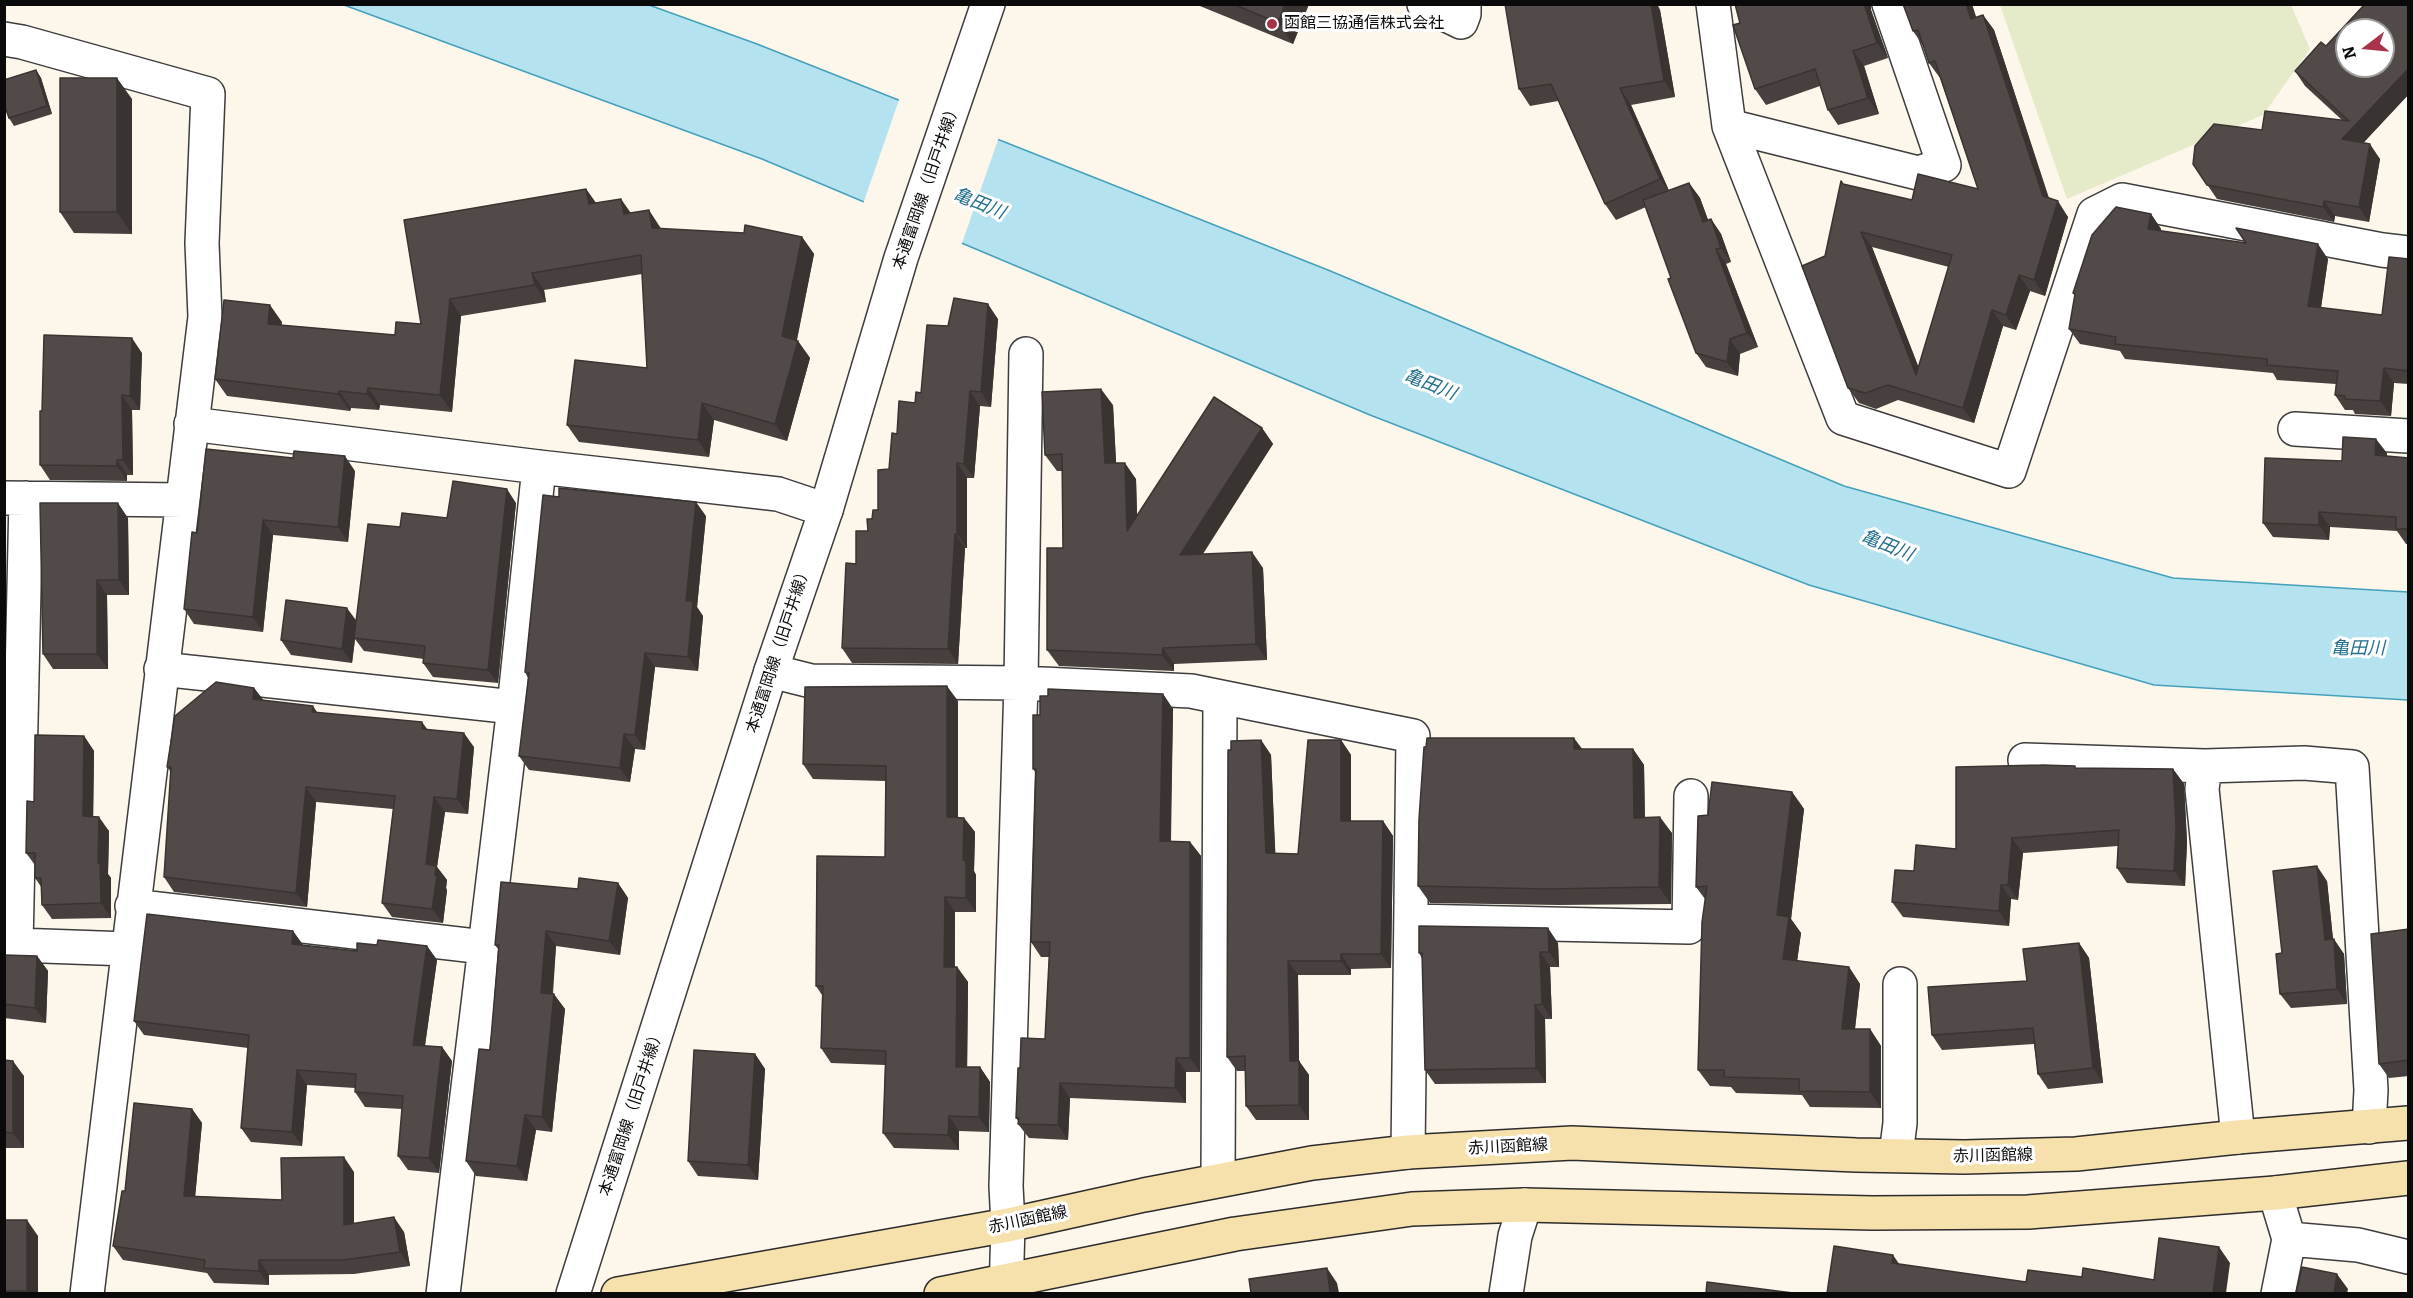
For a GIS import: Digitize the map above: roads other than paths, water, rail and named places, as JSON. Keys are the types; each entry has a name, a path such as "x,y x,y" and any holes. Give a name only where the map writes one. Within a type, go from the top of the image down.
{"main road":[{"name":"赤川函館線","path":"618,1293 1008,1225 1218,1180 1312,1163 1408,1152 1572,1143 1964,1157 2076,1154 2238,1137 2409,1123"},
{"path":"941,1293 1006,1288 1235,1234 1412,1209 1525,1204 1860,1213 2028,1212 2275,1192 2409,1178"}],"street":[{"name":"本通富岡線（旧戸井線）","path":"573,1293 771,671 825,510 901,258 988,4"},
{"path":"1424,4 1461,22 1464,4"},
{"path":"1713,4 1729,126 1843,418 2009,471 2094,214 2122,200 2382,250 2409,253"},
{"path":"1729,126 1918,172 1944,165 1889,4"},
{"path":"4,39 208,94 202,243 205,317 87,1293"},
{"path":"1006,1288 1008,1225 1006,1186 1021,683 1026,354"},
{"path":"191,424 540,468 778,494 825,510"},
{"path":"2295,429 2409,436"},
{"path":"443,1293 514,707 540,468"},
{"path":"128,949 16,945 15,498 183,500"},
{"path":"161,669 514,707"},
{"path":"771,671 811,681 1021,683 1191,691 1413,735 1408,1152"},
{"path":"1218,1180 1220,698"},
{"path":"2025,760 2205,766 2304,764 2352,767 2371,1090 2369,1127"},
{"path":"2205,766 2202,789 2238,1137"},
{"path":"1412,921 1689,927 1691,796"},
{"path":"132,906 484,947"},
{"path":"1896,1155 1900,1123 1900,984"},
{"path":"2275,1192 2289,1239 2278,1293"},
{"path":"1506,1293 1515,1236 1525,1204"},
{"path":"2289,1239 2358,1245 2409,1257"}],"water":[{"name":"亀田川","path":"344,5 649,5 757,44 1328,270 1844,486 2173,578 2408,592 2408,700 2154,685 1809,585 1370,415 762,159"}],"place":[{"name":"函館三協通信株式会社","path":"1272,24"}]}
